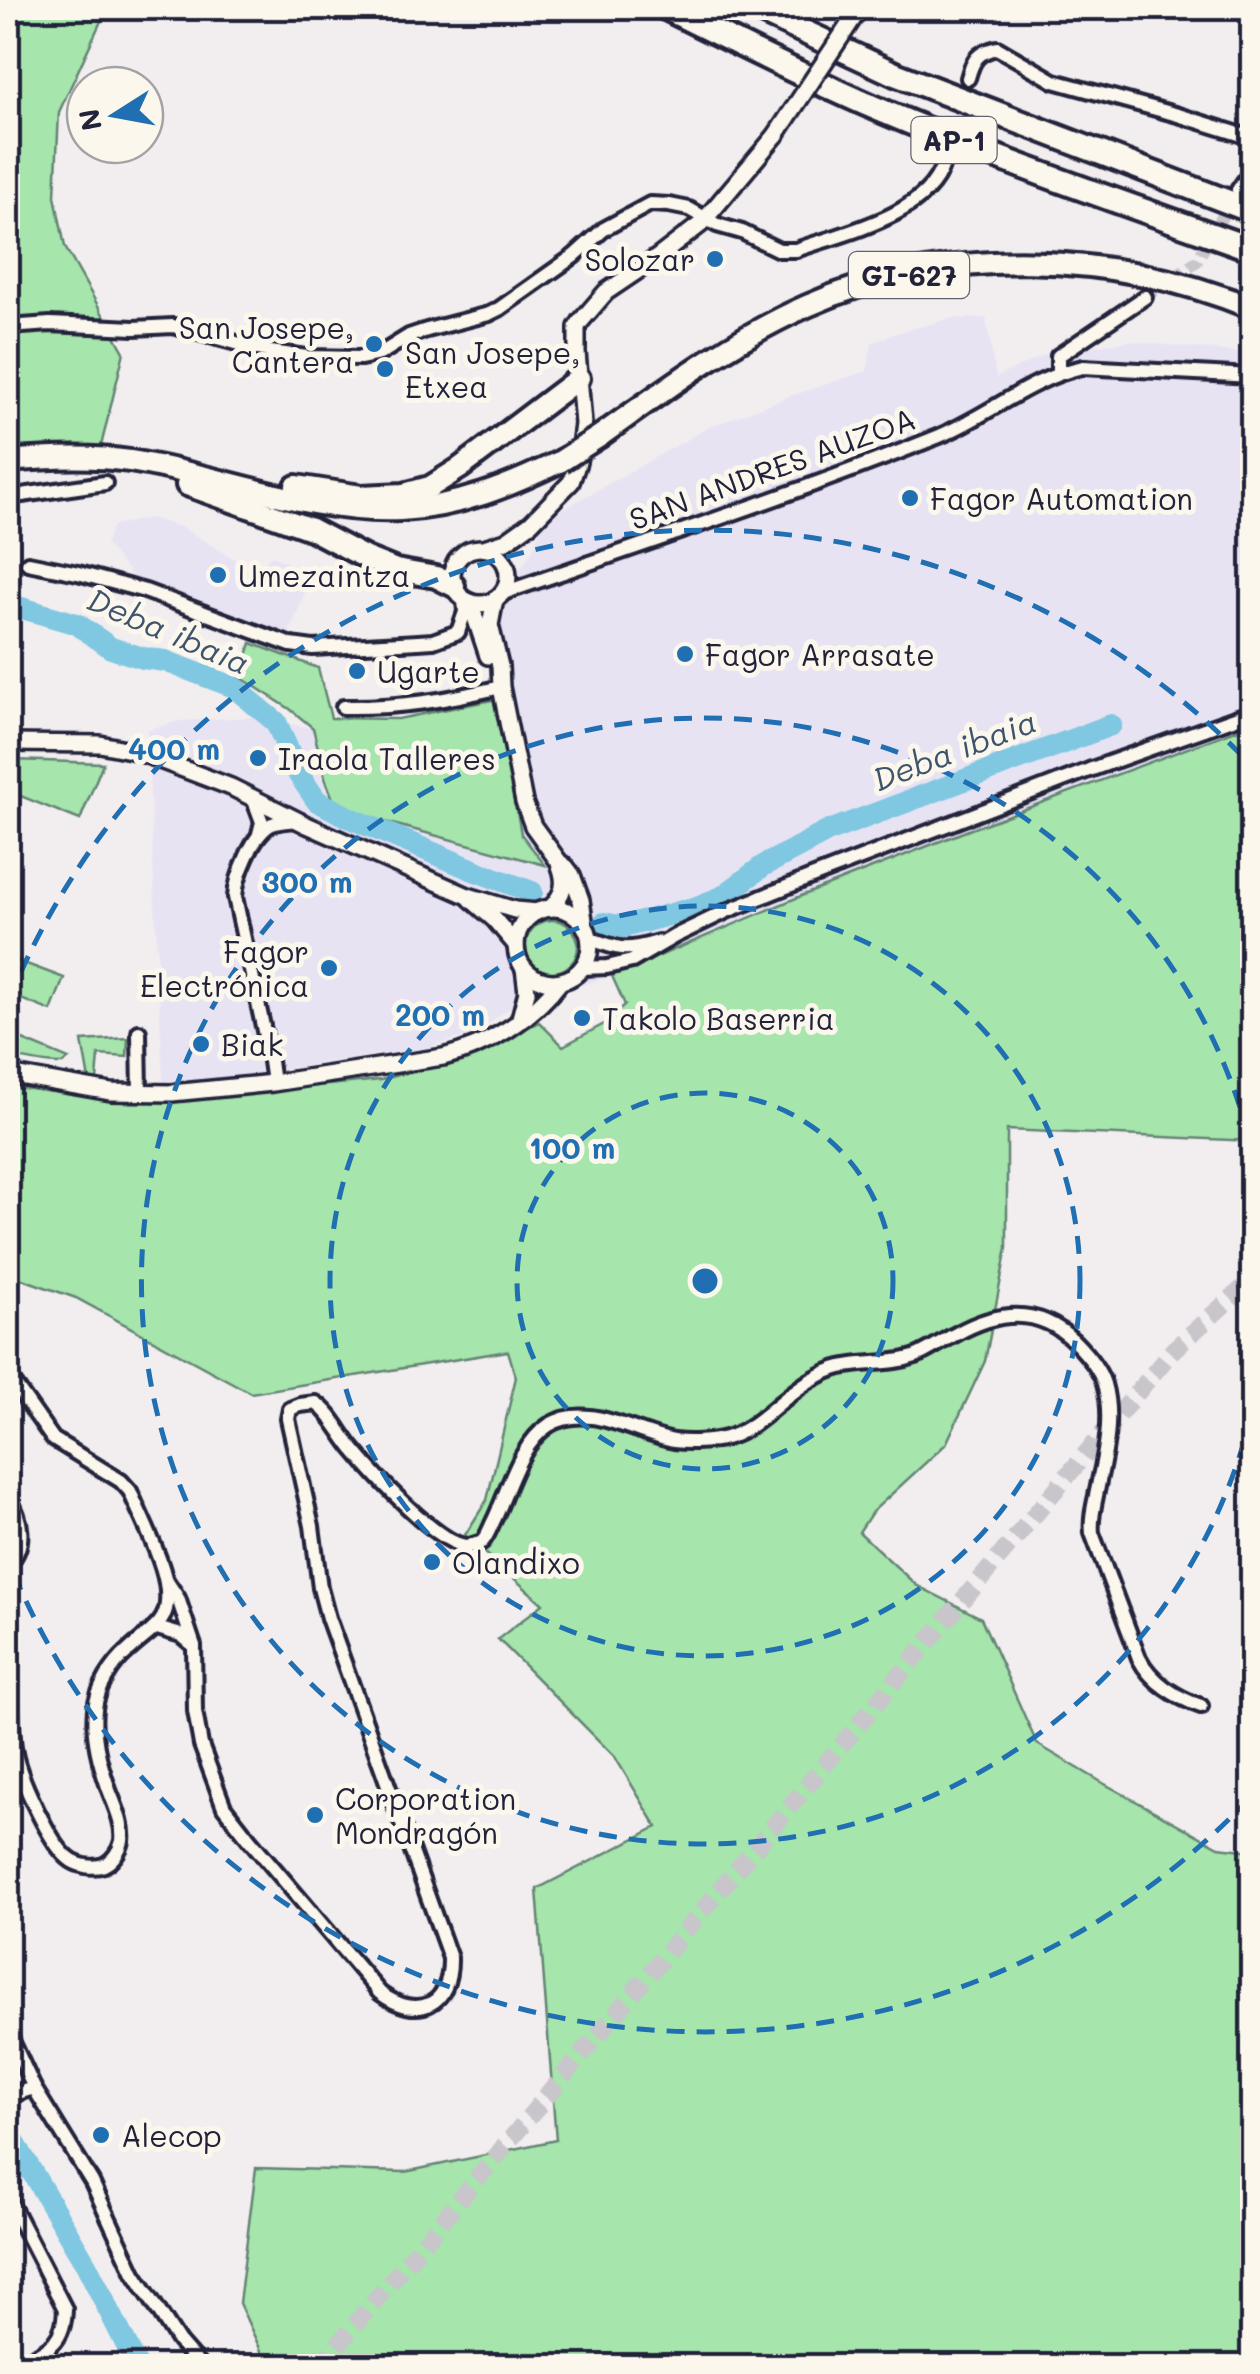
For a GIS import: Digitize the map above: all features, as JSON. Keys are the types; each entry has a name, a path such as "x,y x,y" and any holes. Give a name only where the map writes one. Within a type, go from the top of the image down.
{"highway":[{"name":"AP-1","path":"666,8 757,54 959,142 1252,249"},
{"name":"AP-1","path":"752,8 895,74 1252,211"}],"main road":[{"name":"GI-627","path":"8,461 68,456 100,458 190,473 292,500 365,509 437,506 514,484 561,461 718,354 808,306 868,284 929,270 1038,262 1149,276 1252,308"},
{"path":"190,473 236,475 361,496 404,494 430,487 460,468 579,378"},
{"path":"100,458 242,503 322,534 396,570 436,577 463,596"}],"street":[{"path":"502,687 453,567 458,558 474,548 506,540 531,523 571,482 584,424 577,327 606,292 706,218 776,135 860,8"},
{"path":"968,78 972,61 984,51 997,48 1054,81 1252,138"},
{"path":"8,327 173,326 270,352 368,357 409,336 499,310 574,256 604,229 650,204 689,209 779,250 796,250 907,208 931,188 942,164"},
{"path":"1238,190 1252,170"},
{"name":"SAN ANDRES AUZOA","path":"1058,372 1058,356 1145,297"},
{"name":"SAN ANDRES AUZOA","path":"463,596 481,604 863,467 959,429 1004,399 1058,372 1083,367 1252,376"},
{"path":"8,496 106,482"},
{"path":"524,968 540,980 560,982 582,968 587,958 587,932 572,875 533,826 524,802 490,625 516,548 531,523"},
{"path":"484,548 501,558 508,574"},
{"path":"28,563 146,591 291,645 313,648 433,641 458,632 482,640"},
{"path":"458,632 465,612 463,596"},
{"path":"343,706 385,708 444,701 502,687"},
{"path":"8,743 100,744 171,762 468,896 516,910 570,913 587,932 618,949 633,950 809,878 1252,712"},
{"path":"253,798 262,822 260,834"},
{"path":"273,1080 235,897 236,884 260,834 268,826 297,820"},
{"path":"520,1020 527,992 516,945 522,926 564,891 559,862"},
{"path":"468,896 516,945"},
{"path":"582,968 632,962 675,936"},
{"path":"8,1074 140,1093 190,1092 454,1055 487,1043 520,1020 560,982"},
{"path":"139,1032 140,1093"},
{"path":"8,1375 52,1439 122,1481 130,1492 166,1580 178,1598 194,1646 195,1711 201,1745 224,1807 380,1993 407,2008 422,2007 444,1992 450,1978 450,1958 328,1618 288,1419 290,1409 300,1405 316,1403 324,1409 356,1452 407,1507 438,1532 468,1546 481,1543 531,1443 556,1422 580,1417 617,1423 673,1440 725,1438 748,1428 794,1390 838,1367 917,1356 972,1326 1012,1316 1046,1320 1060,1328 1088,1356 1103,1381 1108,1422 1092,1533 1144,1667 1176,1696 1201,1706"},
{"path":"8,1496 18,1516 21,1536 17,1555 8,1565"},
{"path":"8,1676 15,1756 26,1786 60,1848 78,1865 104,1864 114,1859 122,1842 122,1827 99,1760 94,1706 112,1668 157,1628 166,1609 166,1580"},
{"path":"157,1628 181,1635 194,1646"},
{"path":"8,2032 34,2088 92,2182 134,2272 179,2342 200,2366"},
{"path":"8,2096 34,2088"},
{"path":"8,2198 65,2309 59,2339 16,2366"}],"shaded area":[{"path":"952,318 986,318 996,377 1053,351 1130,341 1252,354 1252,724 971,829 612,976 512,1006 475,1034 425,1048 163,1083 147,730 178,721 251,717 314,728 333,799 367,817 543,865 521,834 483,624 532,551 544,520 709,427 867,371 872,343"},
{"name":"Umezaintza","path":"152,518 183,528 253,570 272,555 304,571 307,587 289,634 135,579 105,544 113,525"}],"green space":[{"path":"8,8 107,8 81,65 65,65 55,196 65,247 124,352 101,446 8,447"},
{"path":"251,643 318,668 331,718 398,719 497,699 521,834 545,865 367,817 333,799 313,728 240,677"},
{"path":"1252,724 1252,1141 1007,1130 1007,1248 985,1361 946,1444 872,1512 859,1532 916,1585 981,1618 1037,1744 1219,1847 1252,1851 1252,2366 268,2366 239,2303 256,2168 405,2172 556,2140 537,1889 657,1827 615,1757 498,1639 543,1604 465,1535 487,1500 516,1377 508,1351 251,1393 76,1298 8,1274 8,1086 149,1102 381,1080 480,1052 539,1022 563,1046 606,1023 625,1005 612,976 971,829"},
{"path":"13,760 103,763 80,820 13,793"},
{"path":"552,920 570,928 578,946 570,964 552,972 534,964 526,946 534,928"},
{"path":"8,957 64,978 51,1011 8,994"},
{"path":"18,1038 69,1059 56,1064 8,1056"},
{"path":"128,1038 127,1057 99,1055 97,1080 89,1080 82,1041"}],"waterway":[{"name":"Deba ibaia","path":"8,604 77,624 111,648 165,661 234,687 276,722 299,775 317,801 532,892"},
{"name":"Deba ibaia","path":"604,923 623,927 694,908 722,897 763,866 829,831 1111,725"},
{"path":"8,2131 86,2264 137,2366"}],"tunnel":[{"path":"943,164 968,78"},
{"path":"1145,297 1197,261 1231,201"},
{"path":"320,2366 1173,1350 1252,1280"}],"place":[{"name":"Solozar","path":"715,259"},
{"name":"San Josepe, Cantera","path":"374,344"},
{"name":"San Josepe, Etxea","path":"385,369"},
{"name":"Fagor Automation","path":"910,498"},
{"name":"Umezaintza","path":"218,575"},
{"name":"Fagor Arrasate","path":"685,654"},
{"name":"Ugarte","path":"357,671"},
{"name":"Iraola Talleres","path":"258,758"},
{"name":"Fagor Electrónica","path":"329,968"},
{"name":"Takolo Baserria","path":"582,1018"},
{"name":"Biak","path":"201,1044"},
{"name":"Olandixo","path":"432,1562"},
{"name":"Corporation Mondragón","path":"315,1815"},
{"name":"Alecop","path":"101,2135"}]}
